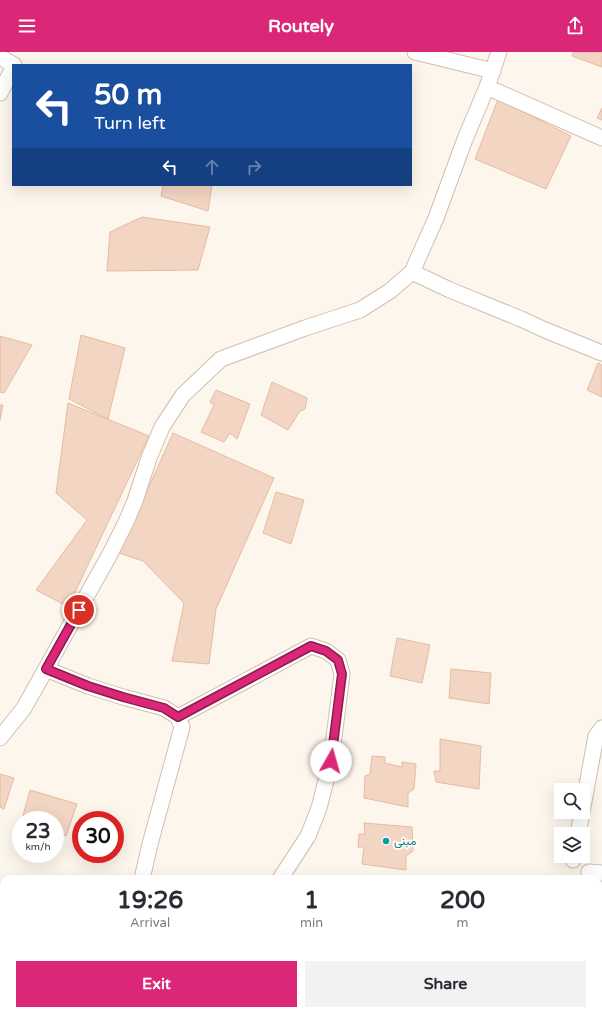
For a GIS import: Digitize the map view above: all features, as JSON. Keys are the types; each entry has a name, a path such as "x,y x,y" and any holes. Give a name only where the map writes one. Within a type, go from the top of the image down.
{"street":[{"path":"14,64 16,52"},
{"path":"415,52 493,70"},
{"path":"0,738 24,708 110,554 135,501 149,458 162,427 183,395 221,359 360,310 390,291 412,272 436,218 499,52"},
{"path":"0,57 12,64"},
{"path":"0,93 12,70"},
{"path":"487,87 602,138"},
{"path":"412,272 450,290 602,353"},
{"path":"178,717 311,646 326,651 338,660 342,674 331,761 319,808 308,836 283,875"},
{"path":"46,669 88,686 164,708 178,717 182,727 143,875"},
{"path":"587,783 596,736 602,728"}],"building":[{"path":"573,52 602,52 602,67 572,56"},
{"path":"498,99 571,136 546,189 475,159"},
{"path":"602,108 602,120 597,118"},
{"path":"163,186 212,186 208,211 161,196"},
{"path":"142,217 210,227 198,270 107,271 110,232"},
{"path":"81,335 125,348 108,419 69,399"},
{"path":"0,336 32,345 4,393 0,392"},
{"path":"598,363 602,365 602,397 587,390"},
{"path":"272,382 307,398 305,409 300,411 288,430 261,415"},
{"path":"216,390 250,404 237,439 230,433 224,442 201,432 214,405 210,402"},
{"path":"68,403 149,436 69,605 63,604 36,590 87,520 56,493"},
{"path":"0,405 3,405 0,420"},
{"path":"173,433 274,478 216,609 209,664 172,661 184,603 143,561 119,553"},
{"path":"276,492 304,500 291,544 263,533"},
{"path":"397,638 430,645 422,683 390,676"},
{"path":"451,669 491,673 489,704 449,698"},
{"path":"440,739 481,746 479,789 436,782 434,771 440,771"},
{"name":"مبنى","path":"372,756 385,757 385,763 402,767 402,762 416,764 414,789 408,793 408,807 364,798 365,776 370,774"},
{"path":"0,774 14,778 4,809 0,807"},
{"path":"30,790 77,804 75,811 72,811 72,819 66,836 64,835 64,811 24,811"},
{"name":"مبنى","path":"364,823 412,827 413,851 406,856 406,870 362,864 364,847 358,847 359,834 365,834"}],"place":[{"name":"مبنى","path":"386,841"}],"route":[{"path":"79,610 46,669 88,686 164,708 178,717 311,646 326,651 338,660 342,674 331,761"}]}
